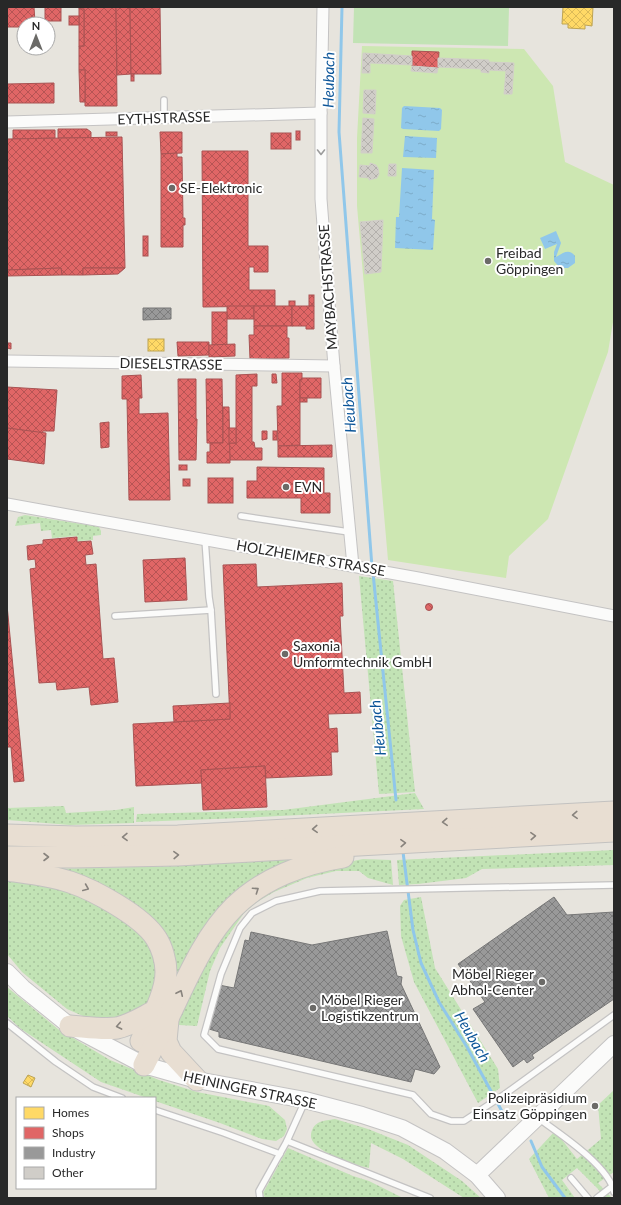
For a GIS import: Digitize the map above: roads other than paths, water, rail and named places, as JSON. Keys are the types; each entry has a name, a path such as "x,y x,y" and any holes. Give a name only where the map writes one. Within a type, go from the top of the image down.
{"highway":[{"path":"7,835 76,837 178,836 614,812"},
{"path":"7,856 74,857 178,855 614,831"},
{"path":"138,1063 161,1014 214,932 234,907 255,890 275,878 325,859 345,856 364,845"},
{"path":"7,870 69,881 89,889 117,904 143,924 155,937 162,953 166,971 161,1014 166,1041 171,1052 197,1080"},
{"path":"70,1026 117,1028 161,1014"}],"main road":[{"name":"HEININGER STRASSE","path":"7,972 23,988 70,1026 138,1063 197,1080 305,1100 362,1115 402,1128 445,1151 477,1175 497,1198"},
{"path":"477,1175 614,1044"}],"street":[{"name":"MAYBACHSTRASSE","path":"323,7 321,199 349,532 357,567"},
{"name":"EYTHSTRASSE","path":"7,122 321,113"},
{"name":"DIESELSTRASSE","path":"7,361 334,366"},
{"name":"HOLZHEIMER STRASSE","path":"7,504 357,567 614,616"}],"lane":[{"path":"164,100 164,118"},
{"path":"241,516 349,532"},
{"path":"205,540 216,694"},
{"path":"115,616 211,610"},
{"path":"614,885 320,891 276,902 252,914 240,928 221,974 204,1035 218,1049 413,1095 431,1114 452,1121 464,1121 505,1094 614,1015"},
{"path":"7,1023 56,1062 93,1087 119,1097"},
{"path":"260,1198 259,1192 265,1178 287,1141 305,1100"},
{"path":"156,1110 224,1132 280,1154"},
{"path":"538,1118 594,1162 613,1185 614,1192"},
{"path":"287,1141 419,1196 430,1198"},
{"path":"570,1178 588,1198"},
{"path":"597,1198 613,1185"}],"water":[{"path":"404,106 440,108 442,110 441,129 439,131 401,128 402,108"},
{"path":"405,136 437,138 436,158 403,157"},
{"path":"402,168 434,170 432,219 435,220 433,250 395,248 396,217 399,217"},
{"path":"556,231 561,243 556,257 568,252 575,256 575,263 568,268 560,268 554,261 554,252 557,244 545,249 540,238"}],"waterway":[{"name":"Heubach","path":"342,7 339,132 372,567"},
{"name":"Heubach","path":"373,573 396,800"},
{"name":"Heubach","path":"403,852 413,930 421,963 439,1002 467,1047 504,1115"},
{"name":"Heubach","path":"531,1141 542,1167 565,1198"}],"place":[{"name":"SE-Elektronic","path":"172,188"},
{"name":"Freibad Göppingen","path":"488,261"},
{"name":"EVN","path":"286,487"},
{"name":"Saxonia Umformtechnik GmbH","path":"285,654"},
{"name":"Möbel Rieger Abhol-Center","path":"542,982"},
{"name":"Möbel Rieger Logistikzentrum","path":"313,1008"},
{"name":"Polizeipräsidium Einsatz Göppingen","path":"595,1106"}]}
